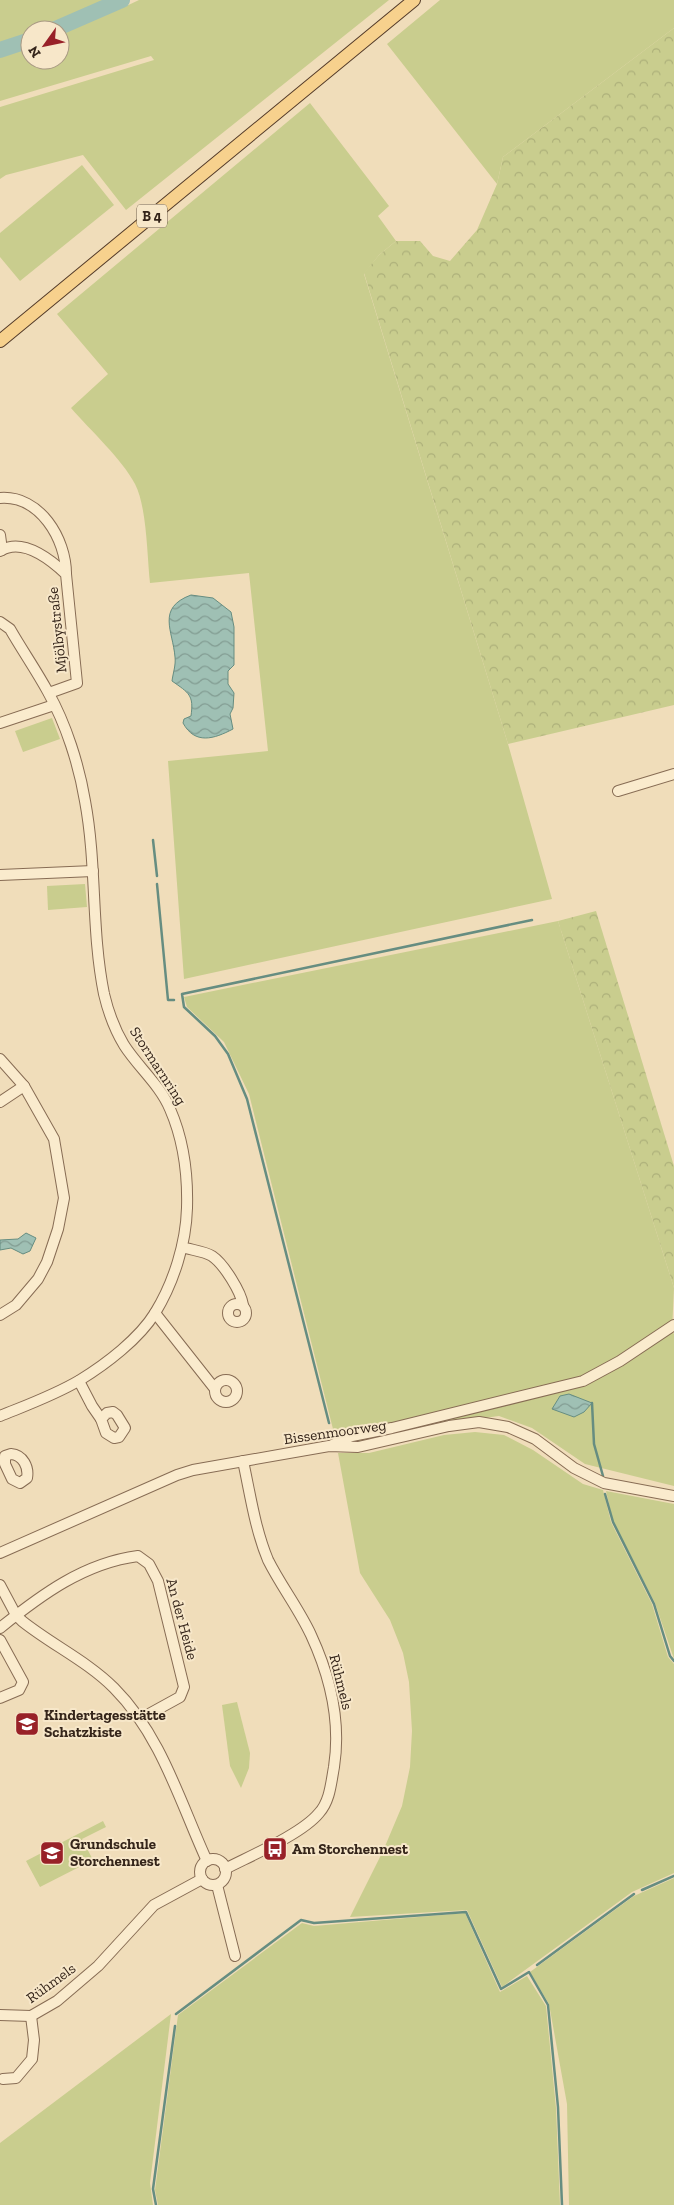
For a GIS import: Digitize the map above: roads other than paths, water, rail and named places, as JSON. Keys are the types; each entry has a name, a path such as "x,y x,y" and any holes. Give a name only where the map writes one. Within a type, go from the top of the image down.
{"main road":[{"name":"B 4","path":"0,341 414,0"}],"street":[{"name":"Mjölbystraße","path":"0,498 7,497 29,505 44,515 63,549 77,683 49,693"},
{"name":"Mjölbystraße","path":"0,535 1,550 20,547 47,556 66,574"},
{"name":"Stormarnring","path":"0,622 10,629 49,693 68,739 85,799 93,872 99,965 105,996 112,1020 125,1046 169,1106 183,1143 188,1179 186,1223 182,1247 173,1275 155,1313 124,1347 79,1381 58,1392 0,1416"},
{"path":"3,722 54,705"},
{"path":"618,791 674,774"},
{"path":"0,875 93,872"},
{"path":"0,1059 24,1086 54,1139 64,1198 58,1229 47,1262 38,1279 16,1306 0,1315"},
{"path":"0,1102 24,1086"},
{"path":"182,1247 210,1255 217,1260 242,1295 243,1305"},
{"path":"155,1313 215,1389"},
{"path":"328,1446 352,1436 583,1381 620,1362 674,1325"},
{"path":"79,1381 101,1419"},
{"name":"Bissenmoorweg","path":"0,1554 177,1474 328,1446 358,1447 449,1426 479,1422 508,1427 535,1439 574,1468 604,1483 674,1496"},
{"name":"Rühmels","path":"225,1868 303,1827 320,1813 330,1792 337,1746 335,1716 327,1675 311,1634 268,1558 254,1512 243,1461"},
{"name":"An der Heide","path":"16,1615 57,1585 89,1570 121,1558 138,1556 149,1564 160,1590 184,1687 180,1698 140,1719"},
{"path":"0,1585 16,1615 88,1666 115,1689 140,1719 170,1775 208,1861"},
{"path":"0,1628 16,1615"},
{"path":"0,1640 23,1682 19,1690 0,1698"},
{"path":"216,1860 225,1868 224,1878 217,1885 208,1884 202,1879 200,1871 208,1861 216,1860"},
{"name":"Rühmels","path":"0,2015 31,2016 57,2001 88,1976 154,1905 202,1879"},
{"path":"217,1885 235,1956"},
{"name":"Rühmels","path":"1,2080 16,2078 32,2059 34,2040 31,2016"}],"water":[{"path":"191,595 213,598 231,612 234,627 234,665 228,671 228,684 234,693 233,708 230,714 233,729 205,738 193,735 183,723 184,719 191,716 191,699 186,692 172,681 175,660 169,621 170,613 180,600"},
{"path":"26,1233 36,1238 30,1251 23,1254 11,1248 0,1250 0,1240 18,1239"},
{"path":"569,1394 592,1403 584,1412 574,1417 552,1409 560,1396"}],"waterway":[{"path":"70,23 122,0"},
{"path":"0,50 20,43"},
{"path":"153,840 157,876"},
{"path":"157,884 168,1000 174,1000"},
{"path":"329,1423 247,1099 228,1054 215,1036 184,1007 182,994 532,920"},
{"path":"592,1403 594,1444 603,1476"},
{"path":"605,1494 613,1522 654,1604 670,1656 674,1661"},
{"path":"642,1890 674,1876"},
{"path":"537,1965 634,1894"},
{"path":"176,2014 301,1920 314,1923 466,1912 501,1989 529,1972 548,2005 558,2107 562,2205"},
{"path":"156,2205 153,2189 175,2026"}],"place":[{"name":"Kindertagesstätte Schatzkiste","path":"27,1724"},
{"name":"Am Storchennest","path":"275,1849"},
{"name":"Grundschule Storchennest","path":"52,1853"}]}
